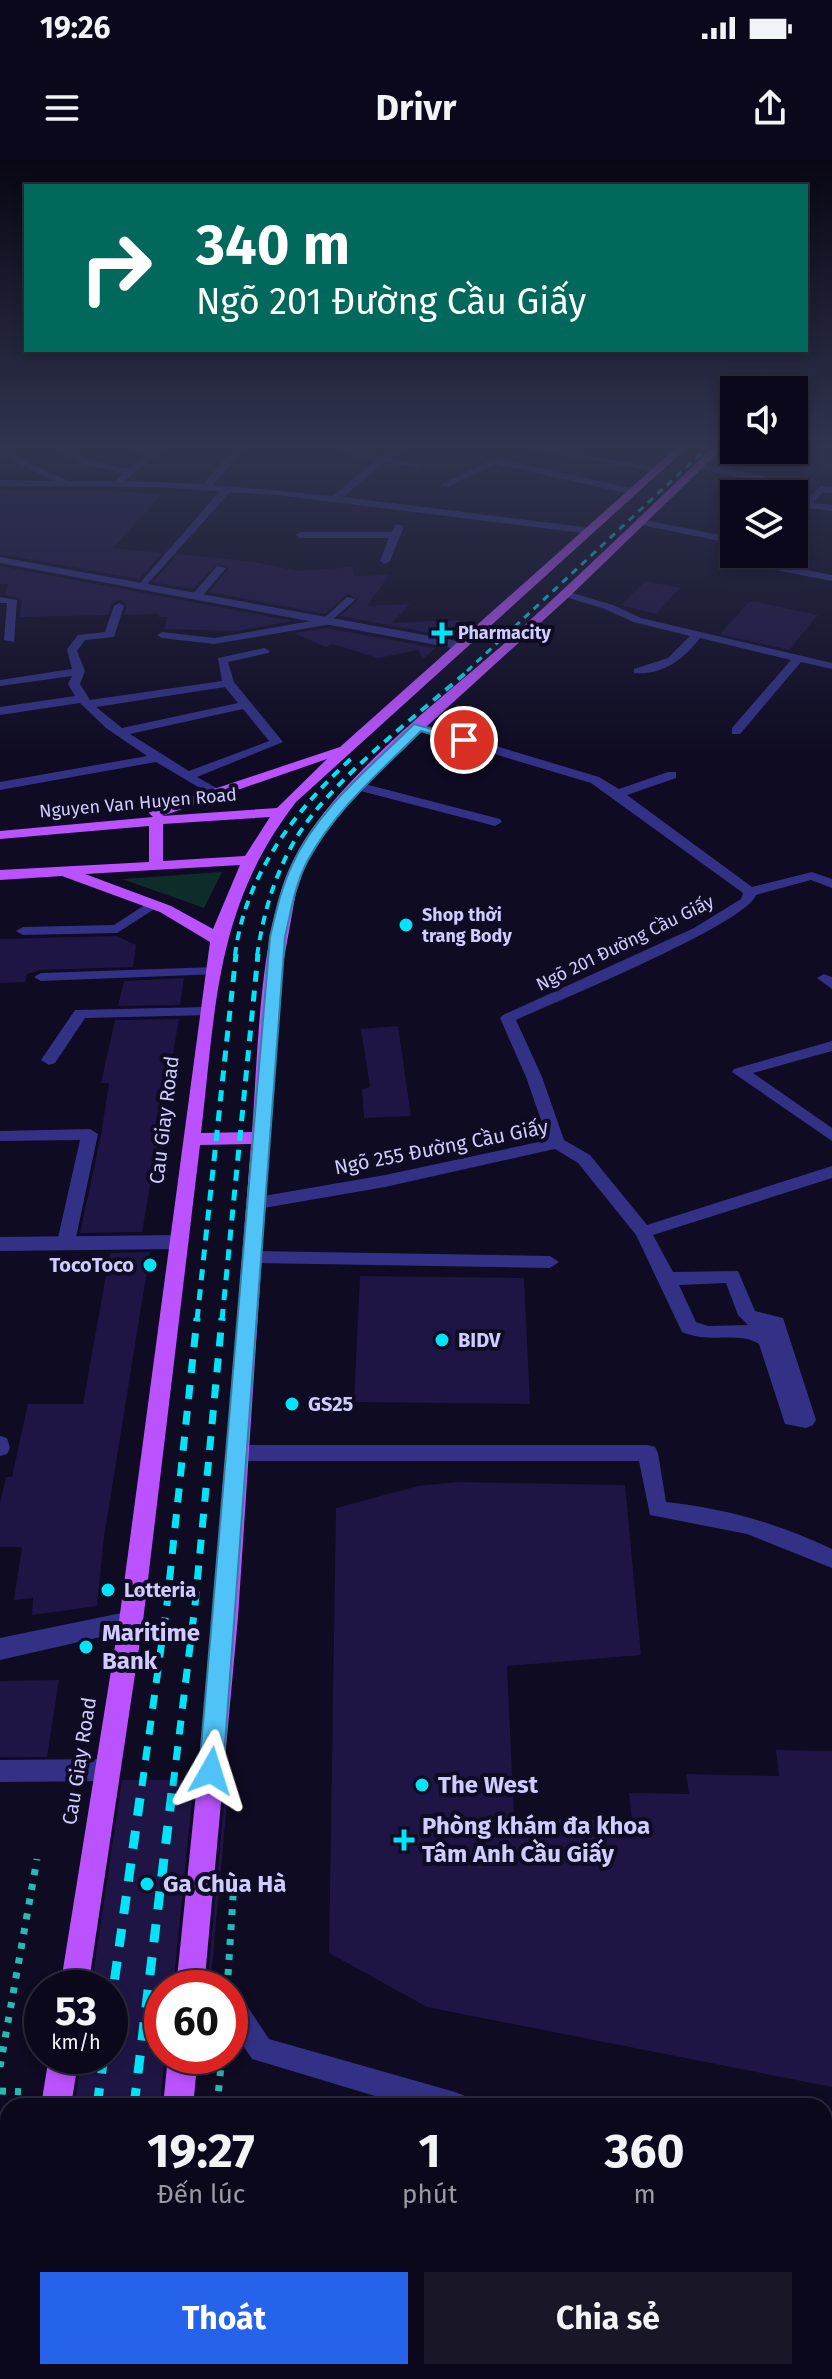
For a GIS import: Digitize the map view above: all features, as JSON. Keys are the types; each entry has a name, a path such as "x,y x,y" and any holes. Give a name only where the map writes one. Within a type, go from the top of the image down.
{"main road":[{"name":"Cau Giay Road","path":"77,1970 131,1621 207,1012 225,915 251,860 280,812 312,779 463,646 591,550"},
{"name":"Cau Giay Road","path":"193,1970 226,1617 272,981 288,892 315,835 357,786 566,594 592,550"},
{"path":"122,824 348,748"},
{"name":"Nguyen Van Huyen Road","path":"0,835 280,812"},
{"path":"156,821 156,865"},
{"path":"0,875 251,860"},
{"path":"57,870 151,905 203,929 218,940"},
{"path":"192,1139 262,1138"},
{"path":"49,2098 58,2074"},
{"path":"179,2098 181,2074"}],"street":[{"path":"0,560 463,646"},
{"path":"0,1244 179,1242"},
{"path":"0,1649 131,1621"}],"lane":[{"path":"143,586 175,550"},
{"path":"385,561 389,550"},
{"path":"196,597 221,568"},
{"path":"779,568 832,578"},
{"path":"566,594 609,607 637,620 832,666"},
{"path":"162,635 214,641 326,622 351,599"},
{"path":"0,600 12,600 10,640"},
{"path":"119,606 110,635 82,637 71,651 79,671 74,684 99,717 215,793"},
{"path":"638,671 661,667 679,658 697,634"},
{"path":"188,776 277,742 228,683 222,660 264,651"},
{"path":"736,731 799,658"},
{"path":"0,683 79,671"},
{"path":"0,711 228,683"},
{"path":"122,732 246,705"},
{"name":"Ngõ 201 Đường Cầu Giấy","path":"418,727 595,780 750,892 747,901 699,931 508,1018 534,1077 557,1143"},
{"path":"0,786 158,758"},
{"path":"618,794 672,775"},
{"path":"357,786 495,822"},
{"path":"750,892 812,876 832,884"},
{"path":"23,931 117,929 151,905"},
{"path":"41,977 215,971"},
{"path":"49,1060 80,1013 207,1012"},
{"path":"832,1046 740,1072 832,1136"},
{"path":"0,1136 90,1134 66,1242"},
{"name":"Ngõ 255 Đường Cầu Giấy","path":"258,1203 385,1181 557,1143 584,1159 643,1232 689,1327 703,1333 751,1330 767,1340 799,1420 781,1333 776,1323 756,1321 747,1315 732,1276 667,1279"},
{"path":"643,1232 832,1172"},
{"path":"254,1257 550,1262"},
{"path":"238,1453 648,1453 657,1509 747,1524 798,1541 832,1559"},
{"path":"0,1771 108,1770"},
{"path":"248,2028 261,2050 427,2098"}],"path":[{"path":"0,2067 37,1859"},
{"path":"230,1970 235,1877"},
{"path":"218,2098 220,2074"},
{"path":"0,2091 43,2098"}],"green space":[{"path":"221,872 204,908 122,879"}],"building":[{"path":"0,550 128,550 162,553 139,579 0,554"},
{"path":"178,554 254,562 297,571 353,567 355,576 389,575 367,606 410,604 391,623 461,620 446,636 340,616 359,599 348,594 325,614 209,592 229,568 218,563 193,589 153,582"},
{"path":"0,566 293,621 237,631 164,629 167,617 159,617 159,614 124,615 127,605 121,600 112,603 108,615 19,617 22,601 18,597 4,595 8,584 0,584"},
{"path":"645,581 680,588 656,614 621,605"},
{"path":"749,602 818,615 789,650 720,634"},
{"path":"326,628 435,648 423,659 418,650 378,658 332,644 326,647 294,633"},
{"path":"117,936 136,945 133,967 41,970 27,974 25,982 0,983 0,939"},
{"path":"184,978 180,1005 118,1006 124,981"},
{"path":"179,1019 142,1232 80,1233 101,1135 109,1083 101,1083 115,1020"},
{"path":"398,1026 411,1116 364,1118 362,1089 370,1087 361,1029"},
{"path":"150,1252 104,1537 97,1606 32,1615 33,1598 14,1600 22,1547 0,1547 0,1503 6,1477 12,1477 28,1404 83,1404 110,1253"},
{"name":"BIDV","path":"360,1276 524,1278 530,1404 354,1402"},
{"name":"The West","path":"457,1482 625,1485 641,1655 507,1666 514,1818 632,1821 629,1793 689,1794 686,1774 779,1776 776,1750 832,1751 832,2087 427,2007 329,1953 336,1508 418,1486"},
{"path":"59,1680 47,1757 0,1757 0,1681"},
{"path":"122,1780 194,1780 175,1970 144,1970 144,2074 163,2074 161,2098 75,2098 79,2074 128,2074 128,1970 94,1970"},
{"path":"226,1781 229,1781 212,1970 209,1970"}],"railway":[{"path":"467,671 598,550"},
{"path":"257,956 275,882 310,817 352,772 470,669"},
{"path":"235,956 249,898 276,846 312,799 353,757"},
{"path":"197,1320 236,954"},
{"path":"222,1320 258,954"},
{"path":"142,1786 167,1604 197,1318"},
{"path":"173,1786 195,1605 222,1318"},
{"path":"116,1970 142,1784"},
{"path":"135,2098 173,1784"},
{"path":"98,2098 101,2074"}],"place":[{"name":"Pharmacity","path":"442,633"},
{"name":"Shop thời trang Body","path":"406,925"},
{"name":"TocoToco","path":"150,1265"},
{"name":"BIDV","path":"442,1340"},
{"name":"GS25","path":"292,1404"},
{"name":"Lotteria","path":"108,1590"},
{"name":"Maritime Bank","path":"86,1647"},
{"name":"The West","path":"422,1785"},
{"name":"Phòng khám đa khoa Tâm Anh Cầu Giấy","path":"404,1840"},
{"name":"Ga Chùa Hà","path":"147,1884"}],"route":[{"path":"211,1771 256,1230 272,981 288,892 300,861 333,811 418,727 464,740"}]}
